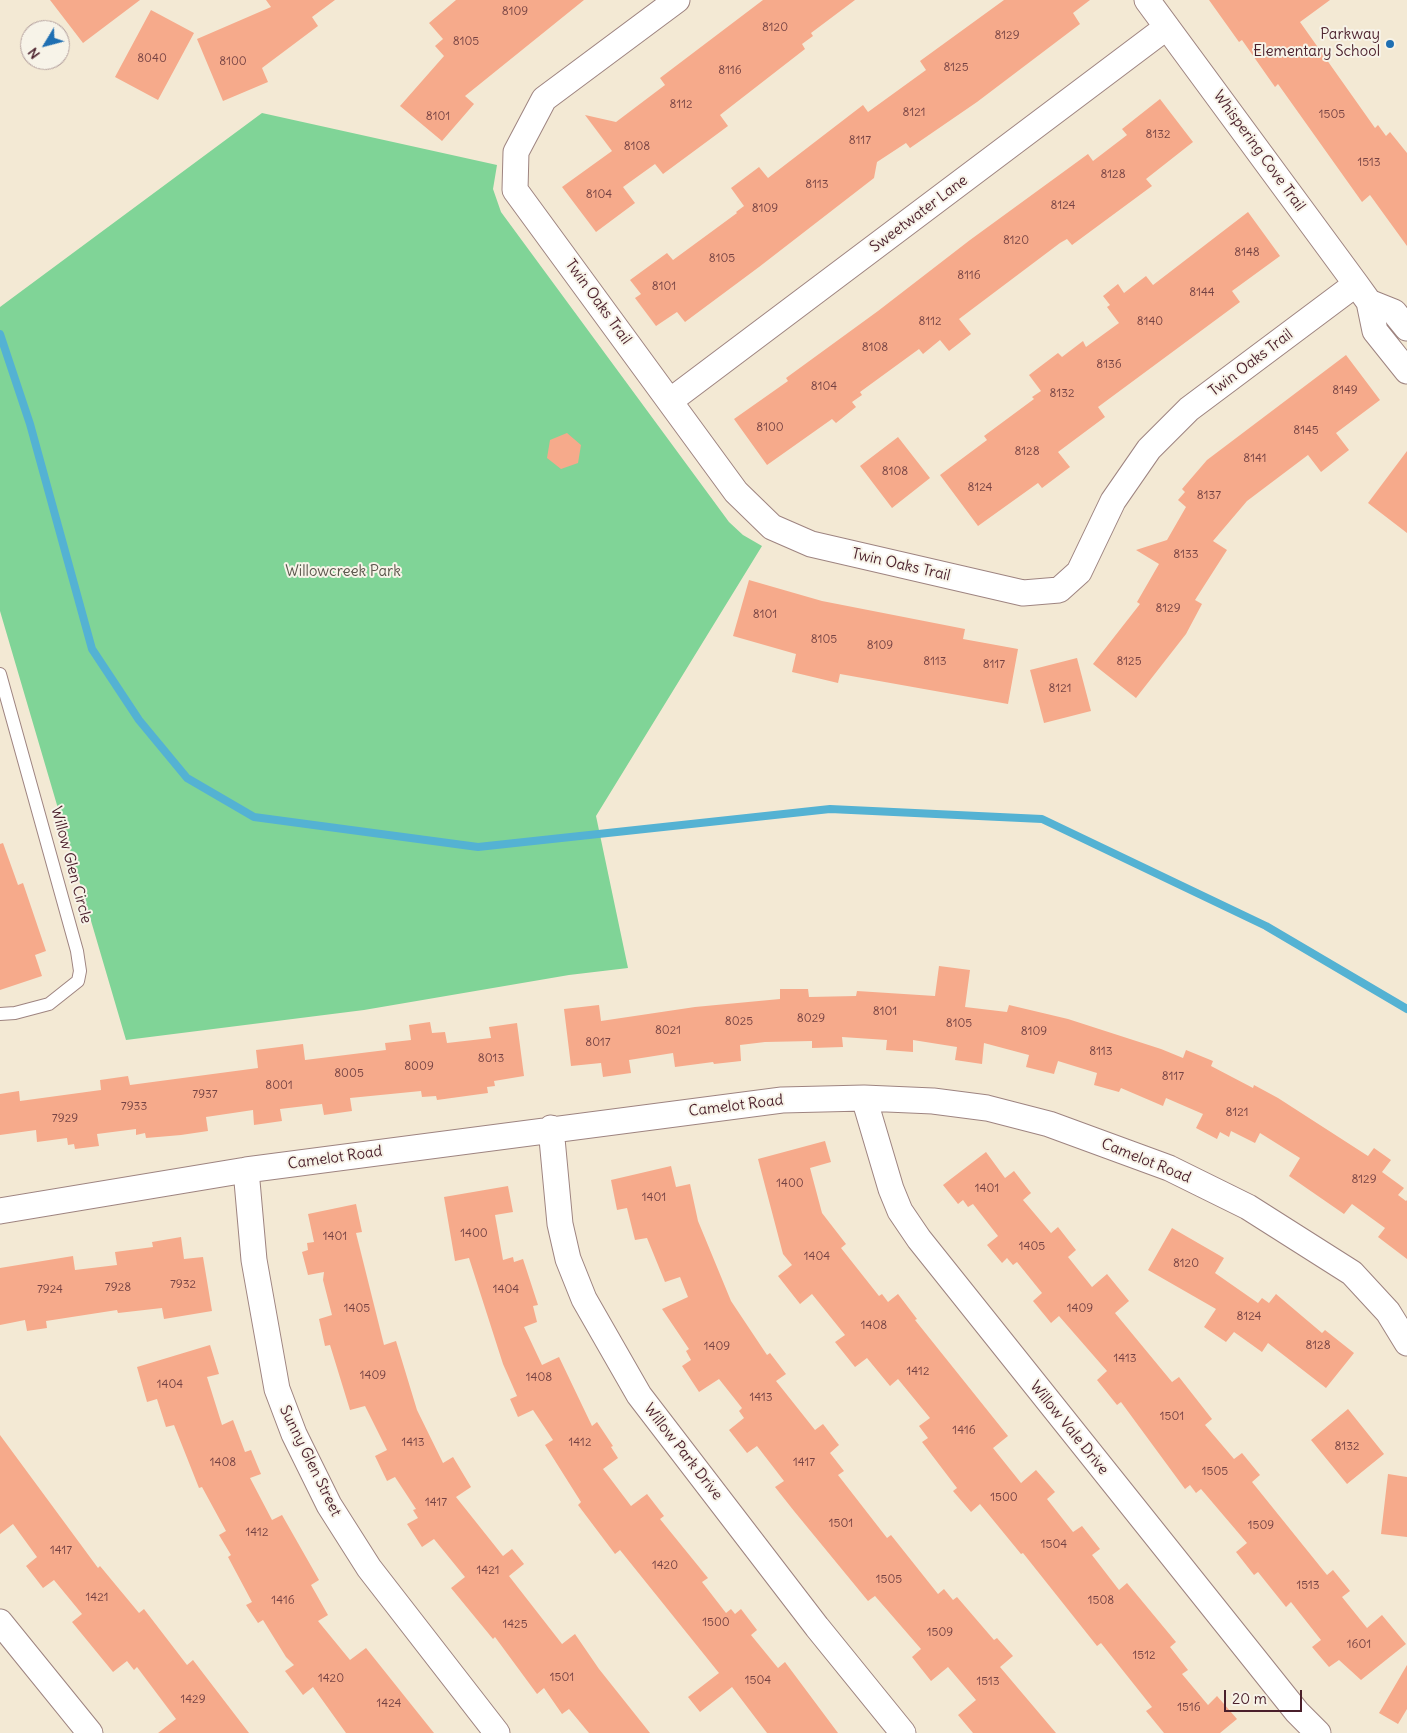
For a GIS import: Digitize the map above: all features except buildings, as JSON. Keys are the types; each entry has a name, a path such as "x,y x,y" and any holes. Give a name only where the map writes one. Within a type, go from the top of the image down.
{"street":[{"name":"Twin Oaks Trail","path":"677,0 544,99 516,152 515,190 736,492 772,528 811,544 1023,593 1059,590 1079,572 1113,501 1148,449 1189,409 1362,293"},
{"name":"Whispering Cove Trail","path":"1147,0 1362,293 1375,331 1407,371"},
{"name":"Sweetwater Lane","path":"670,401 1167,26"},
{"path":"1362,293 1394,312 1407,328"},
{"name":"Camelot Road","path":"0,1211 246,1170 551,1128 782,1100 864,1098 933,1101 987,1108 1049,1124 1168,1168 1248,1206 1352,1273 1388,1312 1407,1342"},
{"name":"Willow Vale Drive","path":"864,1098 891,1188 900,1211 919,1240 1297,1712 1318,1733"},
{"name":"Willow Park Drive","path":"551,1128 560,1224 568,1259 584,1299 639,1395 902,1733"},
{"name":"Sunny Glen Street","path":"246,1170 254,1260 276,1388 294,1434 329,1505 369,1568 497,1733"},
{"path":"0,1622 90,1733"}],"lane":[{"name":"Willow Glen Circle","path":"0,674 78,951 80,970 78,981 49,1004 15,1013 0,1014"}],"green space":[{"name":"Willowcreek Park","path":"262,113 497,165 493,189 501,212 729,522 743,535 762,546 596,816 628,968 569,975 364,1010 126,1040 0,611 0,307"}],"waterway":[{"path":"0,334 30,424 92,649 139,720 187,778 254,817 478,847 830,809 1042,819 1266,926 1407,1009"}],"place":[{"name":"Parkway Elementary School","path":"1390,44"}]}
